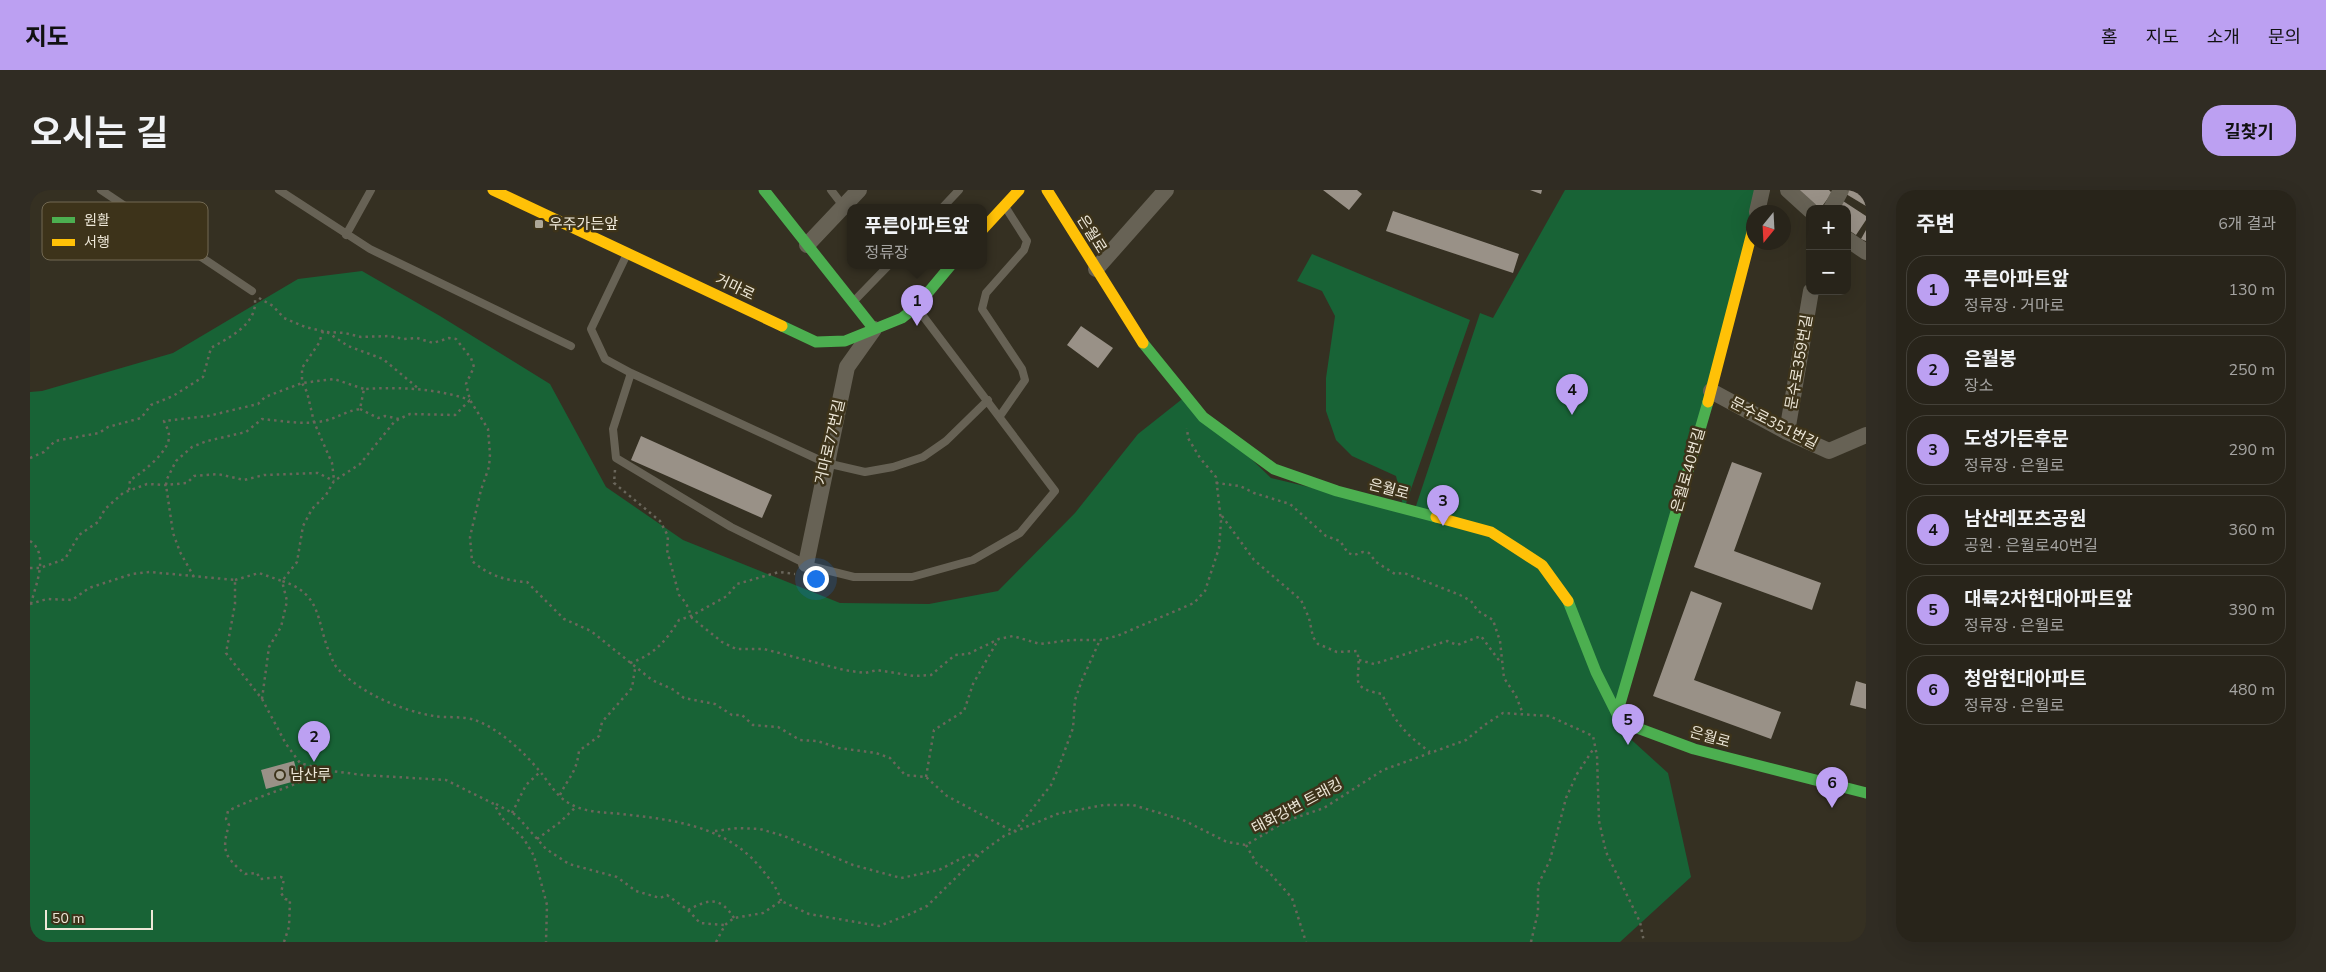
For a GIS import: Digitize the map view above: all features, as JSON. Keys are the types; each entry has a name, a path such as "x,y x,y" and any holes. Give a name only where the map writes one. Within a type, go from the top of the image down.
{"street":[{"name":"거마로","path":"493,190 816,342 845,341 902,318 916,307 948,269"},
{"path":"764,190 874,329"},
{"path":"807,245 859,190"},
{"path":"987,225 1019,190"},
{"name":"은월로","path":"1047,190 1139,338 1186,396 1203,416 1274,469 1337,491 1491,532 1542,565 1568,602 1596,672 1617,714 1632,726 1694,749 1866,793"},
{"path":"1096,269 1166,190"},
{"path":"1759,205 1762,190"},
{"path":"1788,190 1806,206"},
{"path":"1833,205 1842,190"},
{"path":"1851,242 1866,252"},
{"name":"은월로40번길","path":"1617,714 1711,391 1748,250"},
{"name":"문수로359번길","path":"1787,432 1810,295"},
{"name":"거마로77번길","path":"806,564 847,366 874,329"},
{"name":"문수로351번길","path":"1711,391 1787,432 1829,451 1866,435"}],"lane":[{"path":"102,190 120,202"},
{"path":"279,190 370,249 571,346"},
{"path":"346,235 371,190"},
{"path":"831,190 844,207"},
{"path":"946,204 959,190"},
{"path":"1000,416 1025,380 1022,369 982,309 986,293 1024,250 1027,240 1004,206"},
{"path":"627,253 591,329 605,360 631,374 826,463 865,472 923,457 946,441 988,400"},
{"path":"206,260 252,291"},
{"path":"853,302 884,269"},
{"path":"631,374 613,429 616,458 731,527 806,564 854,577 912,576 973,560 1020,533 1054,491 1000,416 916,307"}],"path":[{"path":"252,291 266,303 273,306 284,318 327,332 345,333 361,337 417,338 433,343 449,338 456,340 471,358 474,367 466,384 470,400 488,429 490,454 489,467 481,490 470,537 472,561 485,572 512,581 527,582 564,619 591,631 636,670 674,690 684,698 715,704 732,715 742,715 753,725 778,727 800,740 817,741 839,748 876,753 890,758 905,775 926,777 947,796 973,808 1014,832 1051,785 1073,728 1075,700 1100,640"},
{"path":"30,458 44,452 55,441 99,433 108,427 142,418 151,405 173,396 203,377 210,348 247,324 255,306 252,291"},
{"path":"323,331 319,343 302,368 302,383 307,392 314,422 332,463 334,481"},
{"path":"327,332 348,346 383,360 420,390"},
{"path":"129,490 130,480 144,471 168,447 169,436 164,421 208,416 258,404 265,397 302,383 334,379 364,389 406,387 453,394 470,400"},
{"path":"360,409 364,389"},
{"path":"616,458 614,483 660,521 668,536 667,550 675,584 691,616 722,642 736,649 764,649 865,673 877,670 914,676 931,675 955,655 968,654 998,639 1013,636 1040,644 1071,640 1100,640 1130,630 1194,603 1205,592 1219,548 1221,514 1216,476 1200,458 1188,438 1186,396"},
{"path":"282,581 298,562 303,526 312,509 326,494 334,481 360,464 395,421 410,414 455,415 470,400"},
{"path":"194,577 180,552 173,534 166,485 176,461 192,447 207,441 246,432 262,419 291,422 325,421 346,411 360,409 378,418 385,416 400,419"},
{"path":"30,568 40,568 65,560 79,535 98,522 105,509 123,492 147,484 187,483 194,476 218,474 244,480 264,475 318,473 334,481"},
{"path":"1216,483 1240,486 1254,493 1290,504 1326,536 1340,541 1348,553 1354,555 1363,552 1369,554 1376,562 1395,574 1404,573 1430,582 1471,601 1478,611 1493,620 1500,641 1504,678 1516,696 1523,714"},
{"path":"1221,514 1254,560 1300,600 1309,618 1313,637 1318,644 1338,652 1357,651 1359,660 1357,677 1360,686 1366,691 1382,694 1392,716 1415,741 1431,752"},
{"path":"30,541 38,550 40,568 30,604"},
{"path":"630,663 644,658 666,642 679,620 691,616 727,596 737,584 779,572 794,575 806,564"},
{"path":"30,604 47,599 72,600 89,588 132,574 150,572 235,580 259,573 297,586 312,600 320,617 326,645 336,666 356,684 380,698 418,712 474,720 516,747 566,802 594,812 670,821 713,831 730,841 755,861 777,890 781,901 762,913 734,918 724,925 716,942"},
{"path":"235,580 235,604 226,653 262,699 286,744 300,763 324,770 400,778 446,780 516,815 553,855 569,864 617,877 636,891 660,898 667,895 688,910 700,923 724,925"},
{"path":"262,699 269,647 281,627 287,601 282,581"},
{"path":"1359,660 1374,664 1401,657 1427,646 1447,641 1457,645 1481,636 1502,664"},
{"path":"926,777 934,730 964,711 973,684 998,639"},
{"path":"560,795 566,782 577,770 579,752 600,736 602,722 632,688 633,668 636,670"},
{"name":"태화강변 트래킹","path":"781,901 810,914 879,926 927,906 979,855 1004,836 1057,814 1104,805 1133,805 1183,820 1227,842 1246,845 1286,821 1324,808 1383,770 1466,740 1503,713 1549,716 1593,736 1595,746"},
{"path":"1531,942 1538,912 1538,885 1550,860 1566,798 1577,774 1595,746"},
{"path":"1595,746 1599,821 1604,844 1640,922 1644,942"},
{"path":"284,942 289,927 290,900 285,899 281,893 284,879 281,877 260,879 257,873 245,874 238,868 225,854 224,841 228,825 226,819 228,811 252,798 306,781 324,770"},
{"path":"512,813 526,785 540,772"},
{"path":"494,804 502,818 524,839 534,856 547,905 546,942"},
{"path":"537,839 559,824 577,806"},
{"path":"713,831 738,828 760,829 784,836 853,865 901,878 940,870 968,856 979,855"},
{"path":"1246,845 1257,864 1268,871 1292,898 1306,942"},
{"path":"688,910 706,901 712,901 726,906 734,918"}],"green space":[{"path":"1565,190 1762,190 1758,205 1746,205 1746,248 1614,724 1668,773 1691,877 1620,942 30,942 30,392 42,391 173,353 298,279 362,271 440,316 550,384 606,487 683,540 840,603 929,604 998,591 1075,513 1138,434 1186,396 1271,478 1414,512 1480,313 1493,318"},
{"path":"1312,254 1470,320 1404,509 1396,476 1352,456 1336,440 1326,411 1326,378 1335,316 1322,291 1297,281"}],"building":[{"path":"1323,190 1357,190 1362,194 1349,210"},
{"path":"1530,190 1542,190 1541,194"},
{"path":"1798,190 1829,190 1832,193 1823,205 1812,205"},
{"path":"1849,190 1866,190 1866,206 1846,194"},
{"path":"1843,201 1849,205 1840,205"},
{"path":"1851,206 1866,216 1866,220 1856,235 1851,232"},
{"path":"1393,211 1519,254 1513,273 1386,231"},
{"path":"1866,230 1866,241 1861,239"},
{"path":"1081,326 1113,348 1098,368 1067,345"},
{"path":"641,436 772,495 762,518 631,460"},
{"path":"1732,462 1762,473 1734,551 1821,583 1812,610 1694,567"},
{"path":"1691,591 1722,603 1694,680 1781,712 1771,739 1653,696"},
{"path":"1856,681 1866,684 1866,709 1850,705"},
{"name":"남산루","path":"294,761 299,780 266,789 261,770"}],"traffic: fast":[{"path":"764,190 874,329"},
{"path":"782,326 816,342 845,341 902,318 916,307 948,269"},
{"path":"1143,343 1203,417 1274,469 1337,491 1436,517"},
{"path":"1617,714 1708,402"},
{"path":"1568,601 1596,672 1617,714 1632,726 1694,749 1866,793"}],"traffic: slow":[{"path":"493,190 782,326"},
{"path":"987,225 1019,190"},
{"path":"1047,190 1143,343"},
{"path":"1708,402 1748,250"},
{"path":"1436,517 1491,532 1542,565 1568,601"}],"place":[{"name":"우주가든앞","path":"539,224"},
{"name":"푸른아파트앞","path":"917,326"},
{"name":"남산레포츠공원","path":"1572,415"},
{"name":"도성가든후문","path":"1443,526"},
{"name":"대륙2차현대아파트앞","path":"1628,745"},
{"name":"은월봉","path":"314,762"},
{"name":"남산루","path":"280,775"},
{"name":"청암현대아파트","path":"1832,808"}]}
